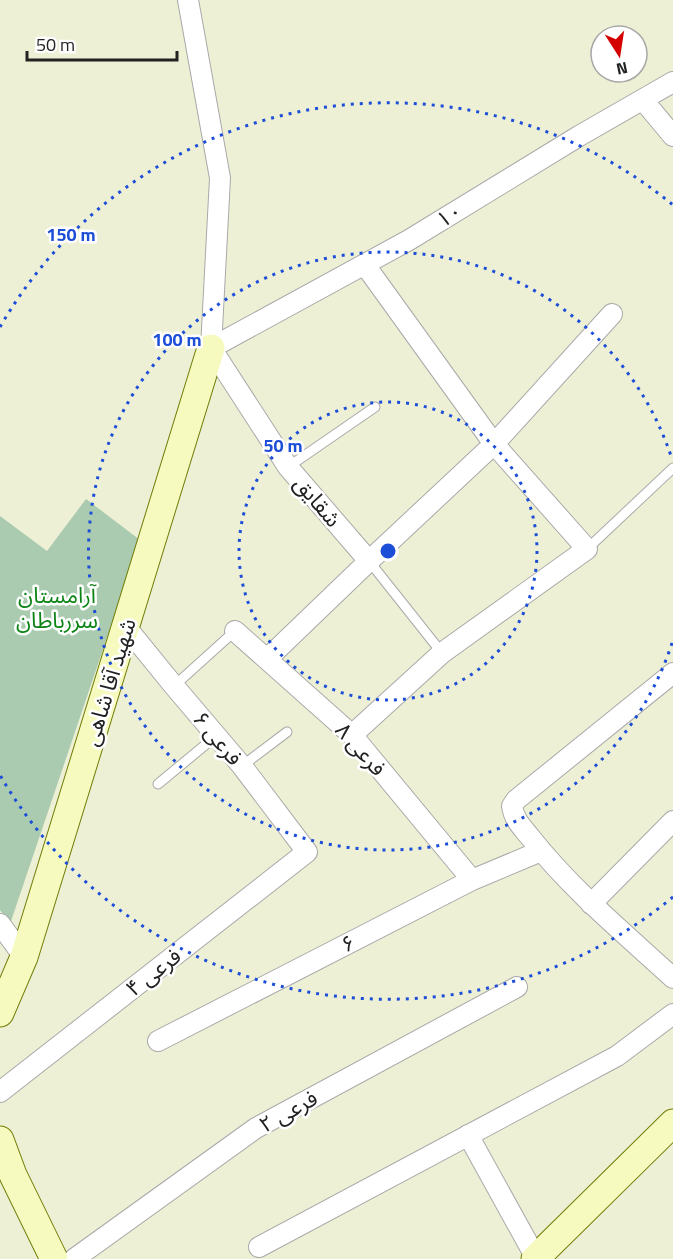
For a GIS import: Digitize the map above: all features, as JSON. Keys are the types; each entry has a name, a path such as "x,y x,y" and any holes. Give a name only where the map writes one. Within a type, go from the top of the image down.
{"street":[{"path":"188,0 220,178 211,348"},
{"name":"۱۰","path":"211,348 409,240 579,136 673,82"},
{"path":"643,100 673,136"},
{"path":"352,735 442,653 587,549 494,444 365,265"},
{"path":"267,659 494,444 612,314"},
{"name":"شقایق","path":"211,348 288,467 369,561"},
{"name":"شهید آقا شاهی","path":"0,1013 24,957 211,348"},
{"name":"فرعی ۶","path":"126,627 242,766 306,852"},
{"name":"فرعی ۸","path":"236,631 352,735 472,880"},
{"path":"673,673 516,800 512,806 513,816 541,851 591,904 673,978"},
{"path":"591,904 673,822"},
{"name":"۶","path":"158,1041 472,880 541,851"},
{"name":"فرعی ۴","path":"0,1092 306,852"},
{"path":"0,924 24,957"},
{"name":"فرعی ۲","path":"74,1259 256,1128 517,987"},
{"path":"259,1247 617,1056 673,1014"},
{"path":"468,1135 535,1258 673,1123"},
{"path":"0,1140 13,1175 54,1259"}],"lane":[{"path":"288,467 375,407"},
{"path":"587,549 673,468"},
{"path":"369,561 442,653"},
{"path":"174,686 236,631"},
{"path":"242,766 288,732"},
{"path":"158,784 216,736"}],"green space":[{"path":"0,0 673,0 673,1259 0,1259"},
{"name":"آرامستان سررباطان","path":"86,499 140,540 10,924 0,910 0,516 47,551"}]}
